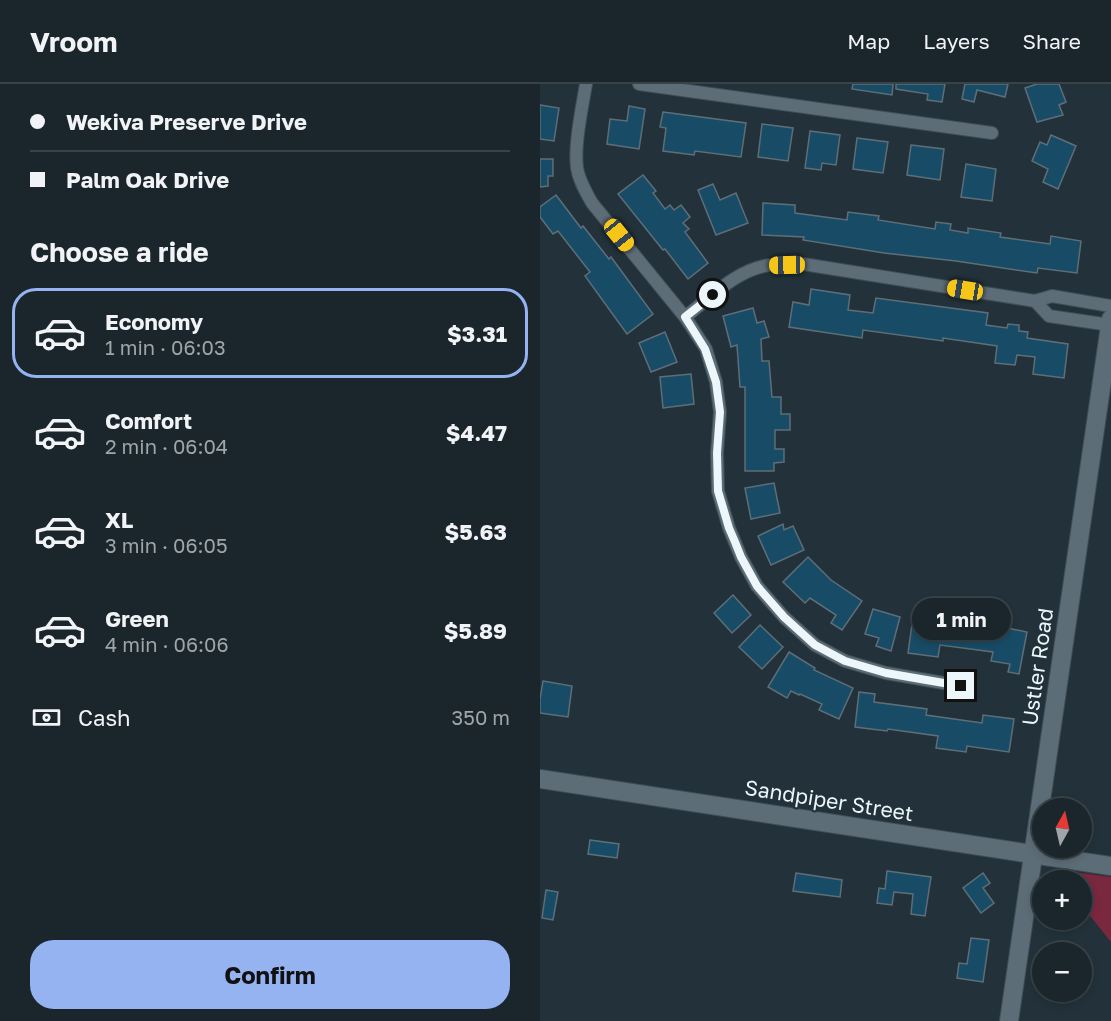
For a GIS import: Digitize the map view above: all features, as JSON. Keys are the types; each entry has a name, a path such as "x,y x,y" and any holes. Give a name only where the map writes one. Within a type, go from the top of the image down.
{"street":[{"path":"586,84 576,153 577,170 592,203 685,317 705,349 716,382 720,412 717,453 718,491 729,528 741,557 757,586 784,617 815,645 845,661 886,673 961,686"},
{"path":"639,84 992,133"},
{"path":"685,317 727,284 748,271 770,265 803,264 1035,301 1052,296 1111,306"},
{"path":"1070,320 1073,300"},
{"path":"1035,301 1049,316 1070,320 1111,322"},
{"name":"Ustler Road","path":"1042,798 1111,322"},
{"name":"Sandpiper Street","path":"540,779 1032,855"},
{"name":"Ustler Road","path":"1009,1021 1034,858"},
{"name":"Sandpiper Street","path":"1055,858 1111,866"}],"shaded area":[{"path":"1092,875 1111,877 1111,942 1092,918"}],"building":[{"path":"853,84 893,84 892,95 852,89"},
{"path":"896,84 945,84 942,102 927,100 928,94 896,89"},
{"path":"965,84 1008,84 1005,97 977,90 974,102 962,99"},
{"path":"1037,84 1059,84 1066,102 1059,105 1063,115 1037,122 1025,88"},
{"path":"540,105 559,108 554,141 540,139"},
{"path":"629,106 645,109 639,149 607,144 610,119 627,121"},
{"path":"663,112 746,123 741,157 695,151 694,155 663,151 666,128 660,127"},
{"path":"762,124 793,128 788,161 758,157"},
{"path":"810,131 840,135 836,165 822,163 821,170 805,168"},
{"path":"1051,135 1076,146 1058,189 1043,182 1048,169 1032,161 1040,142 1047,145"},
{"path":"857,138 888,142 883,173 853,169"},
{"path":"911,145 944,149 940,180 907,175"},
{"path":"540,159 553,159 553,176 548,176 548,186 540,187"},
{"path":"966,164 996,169 992,201 961,197"},
{"path":"643,175 656,191 653,193 665,209 670,205 674,210 681,205 690,217 683,223 689,229 685,232 708,263 688,279 618,194"},
{"path":"713,184 720,200 736,193 748,223 716,235 698,190"},
{"path":"556,195 581,228 583,226 609,259 611,257 653,314 627,334 585,276 590,272 558,231 553,234 540,217 540,207"},
{"path":"763,203 795,205 795,213 847,220 848,212 879,216 878,220 935,229 936,222 951,224 950,230 968,233 968,228 1001,233 1000,237 1050,244 1051,236 1081,241 1077,273 1038,268 1037,273 884,253 803,240 804,237 762,235"},
{"path":"811,289 850,295 848,310 873,313 876,298 988,313 986,325 1007,328 1008,324 1019,325 1019,331 1028,332 1027,338 1068,344 1064,378 1033,374 1035,357 1017,355 1015,365 995,363 997,346 863,330 862,338 789,327 793,302 809,305"},
{"path":"753,308 757,323 764,321 769,337 761,339 762,361 769,361 772,397 781,397 781,414 790,414 790,430 775,430 775,449 784,449 784,462 774,463 774,471 745,471 745,387 740,387 737,345 731,347 723,316"},
{"path":"665,332 677,362 651,372 639,343"},
{"path":"691,374 694,404 663,408 660,377"},
{"path":"774,483 780,513 751,519 745,488"},
{"path":"783,524 784,530 793,526 804,550 771,565 758,536"},
{"path":"808,557 831,580 862,601 842,630 831,623 836,615 810,598 805,603 783,582"},
{"path":"733,595 751,615 732,633 714,613"},
{"path":"873,609 900,617 891,651 876,646 879,638 865,634"},
{"path":"929,619 997,628 997,626 1027,632 1019,674 1008,672 1010,664 991,661 993,652 940,645 938,657 908,653 912,624 928,626"},
{"path":"760,625 783,647 762,669 739,647"},
{"path":"789,652 815,668 814,670 853,688 839,719 819,710 822,704 800,694 791,691 787,698 768,687"},
{"path":"543,681 572,686 568,717 540,713"},
{"path":"859,692 875,694 874,702 927,709 926,715 982,723 983,715 1014,719 1009,752 967,746 966,752 936,748 938,736 855,727"},
{"path":"590,840 619,844 617,858 588,854"},
{"path":"887,871 931,877 925,916 911,914 913,894 894,892 892,905 877,903 879,888 885,889"},
{"path":"796,873 842,880 840,897 793,891"},
{"path":"983,873 990,883 983,888 994,903 981,913 963,888"},
{"path":"546,890 558,892 553,920 542,918"},
{"path":"971,938 989,940 983,982 957,978 959,963 967,964"}],"route":[{"path":"713,295 685,317 705,349 716,382 720,412 717,453 718,491 729,528 741,557 757,586 784,617 815,645 845,661 886,673 961,686"}]}
